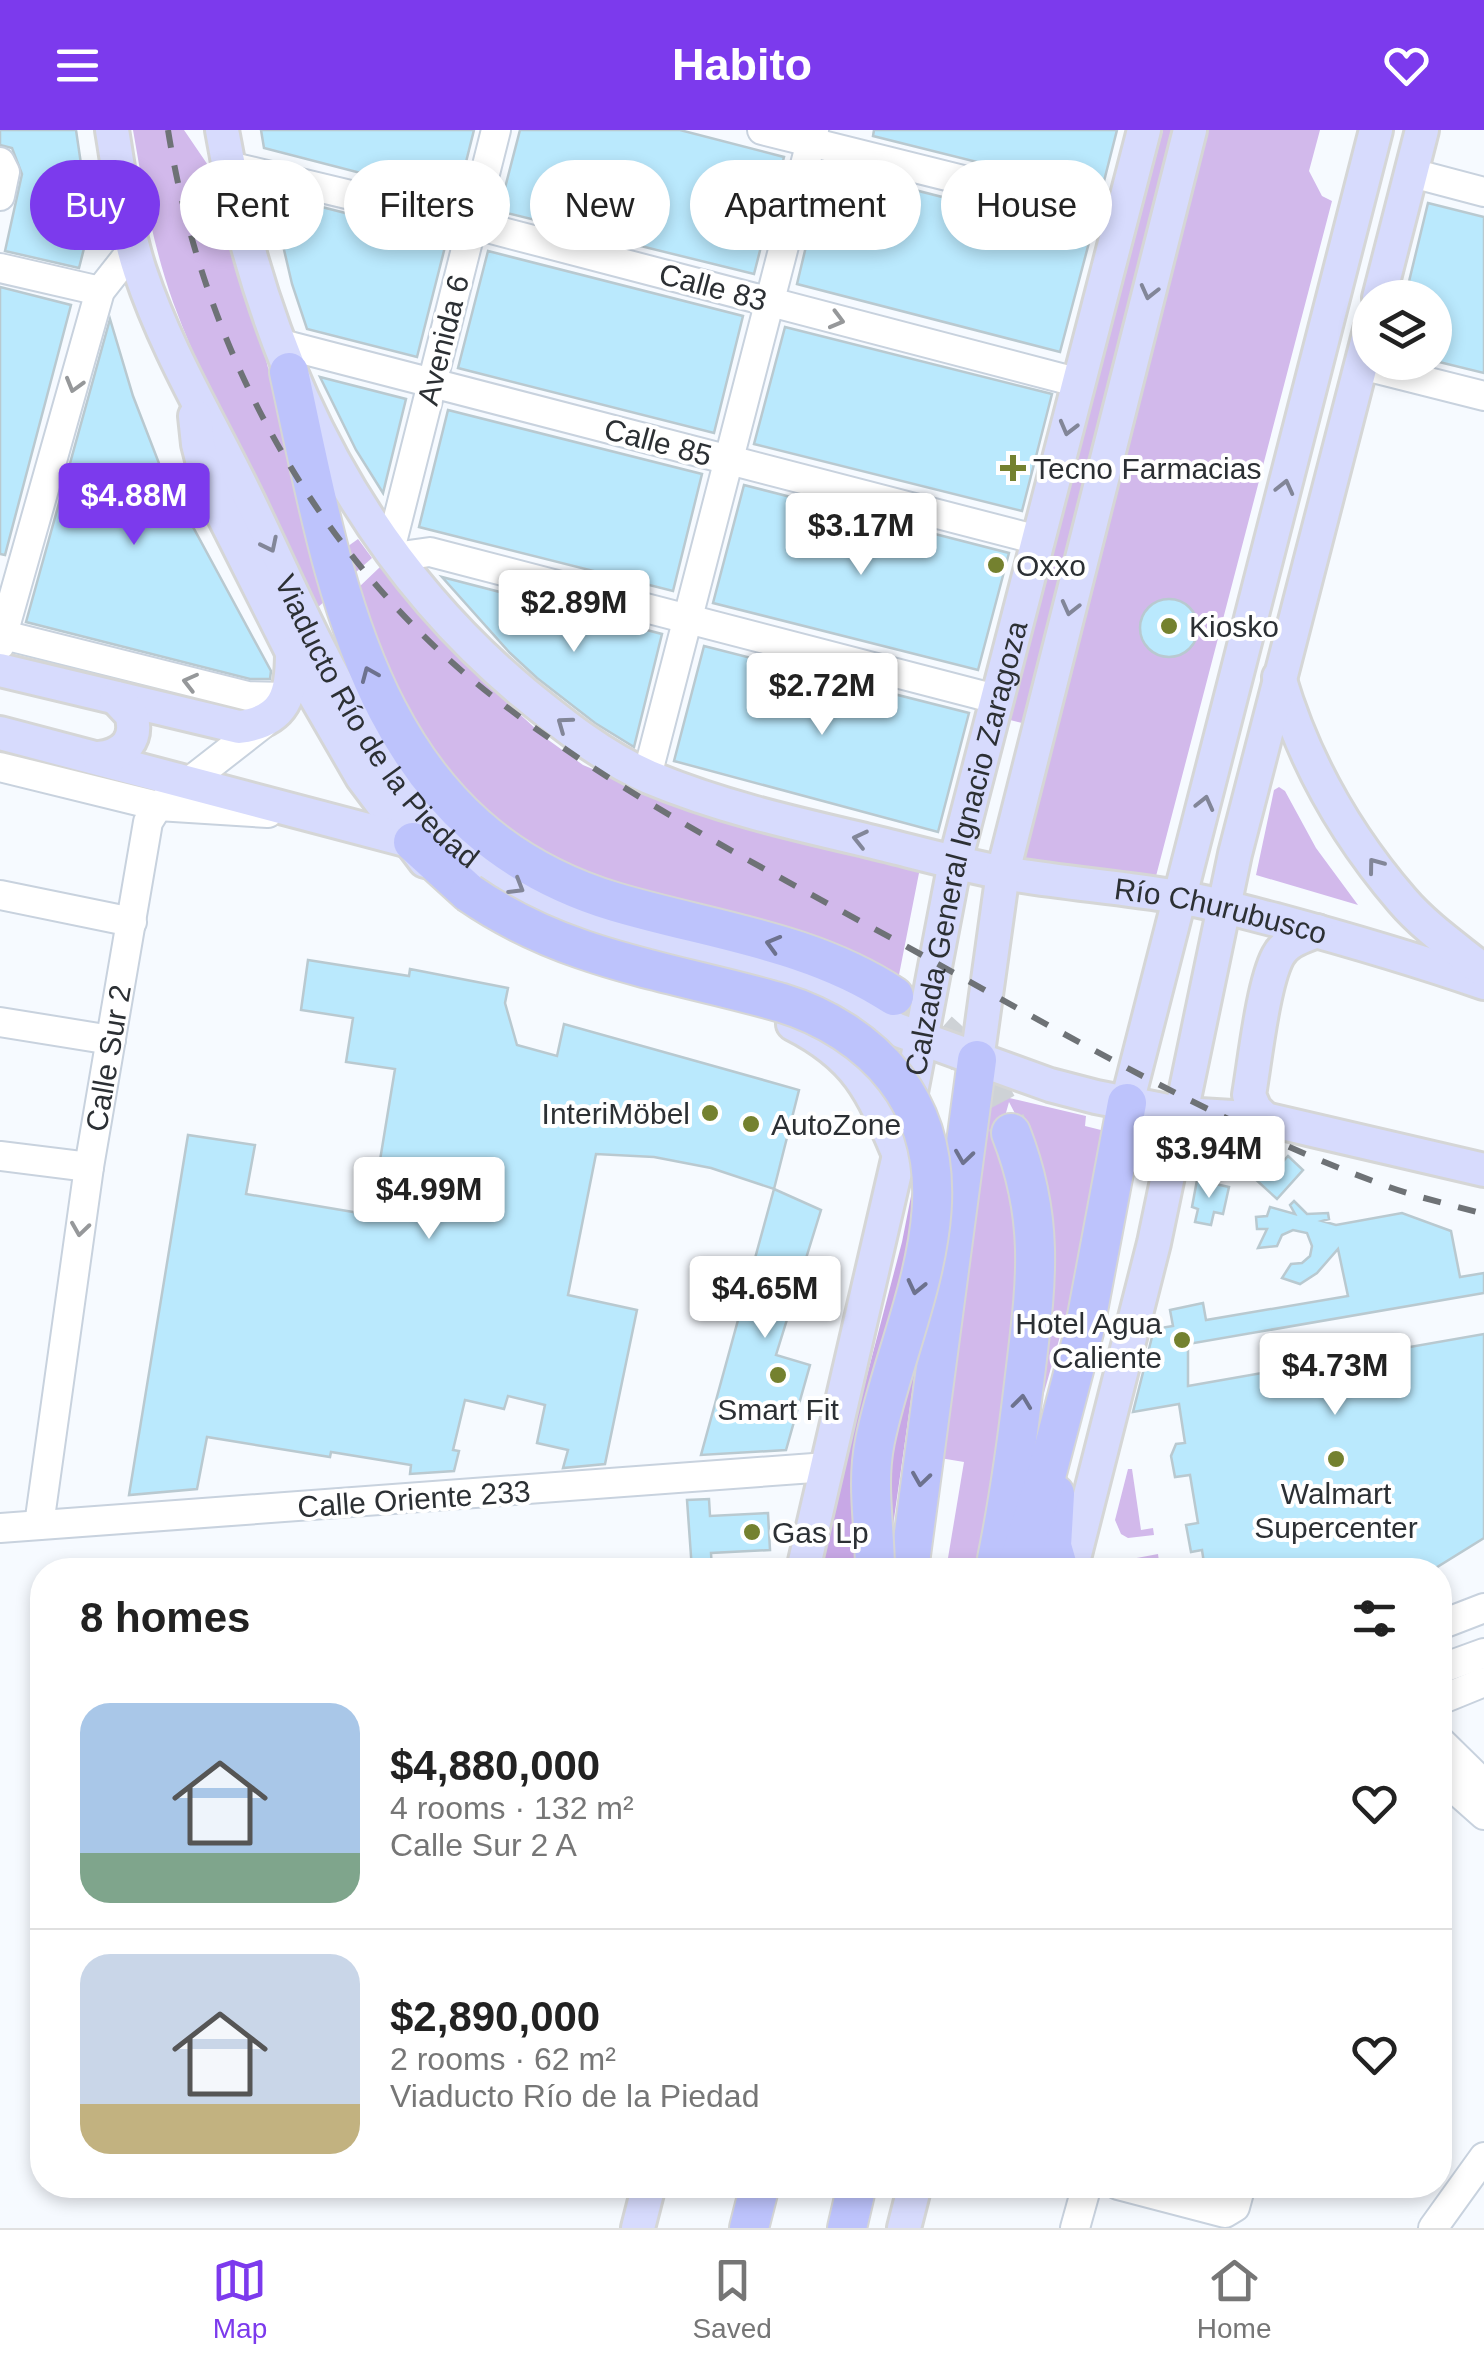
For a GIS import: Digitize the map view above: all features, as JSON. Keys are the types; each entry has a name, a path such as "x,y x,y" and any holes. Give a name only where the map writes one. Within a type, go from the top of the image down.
{"highway":[{"path":"283,358 360,654 396,730 444,796 509,851 563,882 613,902 813,956 853,970 894,996"},
{"path":"412,842 469,894 528,930 580,950 806,1011 873,1054 903,1088 929,1144 934,1183 924,1251 875,1443 870,1506 874,1558"},
{"name":"Calzada General Ignacio Zaragoza","path":"911,1558 977,1060"},
{"path":"1056,1558 1052,1546 1052,1508 1127,1103"},
{"path":"998,1558 1010,1499 1038,1263 1033,1205 1011,1134"},
{"path":"1020,1558 1046,1477 1084,1332"},
{"path":"738,2228 739,2198"},
{"path":"749,2228 757,2198"},
{"path":"847,2228 854,2198"}],"main road":[{"name":"Viaducto Río de la Piedad","path":"112,130 117,160"},
{"name":"Calzada General Ignacio Zaragoza","path":"805,1558 898,1155 955,862 1144,130"},
{"name":"Calzada General Ignacio Zaragoza","path":"977,1060 1004,872 1190,130"},
{"path":"1127,1103 1376,130"},
{"path":"1383,280 1422,130"},
{"path":"220,143 283,358 341,479 392,553 448,620 508,680 585,739 647,776 755,813 955,862"},
{"name":"Viaducto Río de la Piedad","path":"133,250 161,329 192,396 371,741 412,802 457,847 508,882 566,912 814,984 849,999 895,1029 920,1038"},
{"path":"1074,1558 1183,1114 1223,907 1356,380"},
{"path":"192,396 209,487 292,652 362,777 450,899 494,930 572,966 790,1023 820,1038 840,1052 865,1084 898,1155"},
{"path":"1264,569 1266,612 1279,678 1307,754 1352,835 1404,902 1484,971"},
{"path":"0,670 240,727 263,724 286,698 292,676 292,652"},
{"path":"98,758 122,751 132,738 131,714 116,698"},
{"path":"0,733 412,842"},
{"name":"Río Churubusco","path":"955,862 1182,897 1317,931 1484,982"},
{"path":"1265,1119 1249,1095 1272,974 1279,954 1292,940 1317,931"},
{"path":"820,1038 870,1045 920,1038 1050,1085 1183,1114 1265,1119 1484,1170"},
{"path":"638,2228 646,2198"},
{"path":"904,2228 912,2198"}],"street":[{"name":"Avenida 6","path":"488,160 496,130"},
{"path":"762,130 812,136 1120,218"},
{"path":"647,776 812,136"},
{"name":"Calle 83","path":"220,143 344,183"},
{"path":"0,162 5,172 0,196"},
{"path":"1412,173 1484,192"},
{"name":"Calle 83","path":"510,234 1080,383"},
{"path":"132,250 100,292 1,638 248,696 286,698"},
{"name":"Avenida 6","path":"392,553 465,250"},
{"path":"0,268 100,292"},
{"name":"Calle 85","path":"283,358 432,383 1038,540"},
{"path":"1420,380 1484,396"},
{"path":"392,553 430,552 996,700"},
{"path":"158,806 263,724"},
{"path":"0,767 158,806 314,817"},
{"name":"Calle Sur 2","path":"39,1525 89,1167 148,822 158,806"},
{"path":"0,895 132,922"},
{"path":"0,1022 111,1040"},
{"path":"0,1156 89,1167"},
{"name":"Calle Oriente 233","path":"0,1528 827,1467"},
{"path":"1452,1620 1484,1608"},
{"path":"1452,1665 1484,1653"},
{"path":"1452,1695 1484,1682"},
{"path":"1452,1753 1484,1784"},
{"path":"1452,1793 1484,1815"},
{"path":"1434,2228 1484,2157"},
{"path":"1075,2228 1083,2198"},
{"path":"1166,2198 1224,2214 1235,2207 1237,2198"}],"shaded area":[{"path":"133,130 184,130 204,160 180,160 180,250 236,250 325,601 317,608 188,341 157,250 160,160 139,160"},
{"path":"1163,130 1176,130 1022,723 1010,720"},
{"path":"1197,130 1320,130 1309,171 1322,196 1332,201 1155,880 1025,858 1079,615"},
{"path":"358,539 372,558 347,580 340,552"},
{"path":"380,567 490,687 547,739 583,765 667,800 920,868 898,980 613,887 505,839 399,716 358,588"},
{"path":"1279,787 1285,791 1316,848 1358,905 1256,875 1274,790"},
{"path":"988,1093 1086,1116 1085,1126 1105,1131 1072,1294 1030,1442 1022,1127 1009,1102 997,1145 1009,1178 1020,1265 981,1558 948,1558 964,1462 940,1458"},
{"path":"938,1136 948,1139 888,1558 819,1558 902,1242 914,1181"},
{"path":"1128,1469 1132,1469 1141,1530 1153,1528 1154,1535 1128,1538 1121,1534 1115,1520"}],"building":[{"path":"0,130 76,130 80,160 30,160 30,250 84,250 79,268 5,251 22,174 12,148 0,145"},
{"path":"261,130 474,130 466,160 344,160 344,169 324,164 324,160 264,148"},
{"path":"520,130 680,130 784,157 690,160 690,250 760,250 754,274 657,250 670,250 670,160 530,160 530,219 510,214 510,169"},
{"path":"874,130 1117,130 1109,160 969,160 873,136"},
{"path":"921,192 941,197 941,250 1087,250 1060,352 797,284 805,250 921,250"},
{"path":"1428,203 1484,217 1484,373 1452,365 1452,280 1409,280"},
{"path":"324,208 344,213 344,250 444,250 417,357 307,329 284,250 324,250"},
{"path":"488,251 743,316 714,433 458,368"},
{"path":"0,287 71,305 5,555 0,554"},
{"path":"110,319 133,396 160,466 271,671 270,679 250,679 26,622"},
{"path":"785,327 1052,394 1022,511 754,444"},
{"path":"320,377 406,399 383,493 356,450"},
{"path":"448,410 702,474 673,591 419,527"},
{"path":"744,485 1009,553 978,670 713,603"},
{"path":"442,577 662,634 634,747 595,723 537,678"},
{"name":"Kiosko","path":"1169,599 1189,608 1198,628 1189,648 1169,657 1149,648 1140,628 1149,608"},
{"path":"704,646 969,713 938,832 674,761"},
{"path":"308,960 409,976 410,969 508,988 505,1003 517,1045 557,1056 564,1024 799,1090 774,1189 711,1168 654,1157 596,1154 568,1295 637,1310 605,1464 563,1468 568,1450 537,1443 545,1405 508,1396 504,1409 465,1400 453,1450 459,1451 454,1471 410,1474 411,1465 331,1452 330,1457 207,1437 197,1489 129,1495 188,1135 255,1145 246,1194 371,1215 395,1069 346,1062 353,1018 301,1010"},
{"path":"1288,1156 1303,1170 1277,1199 1253,1177 1268,1161 1276,1169"},
{"path":"1197,1180 1229,1187 1223,1214 1214,1212 1211,1225 1195,1222 1198,1209 1192,1207"},
{"path":"774,1189 821,1210 776,1355 810,1365 786,1450 701,1455"},
{"name":"Walmart Supercenter","path":"1294,1201 1307,1214 1328,1213 1329,1219 1322,1221 1336,1225 1402,1213 1451,1231 1460,1277 1484,1273 1484,1293 1188,1344 1188,1386 1484,1334 1484,1538 1452,1558 1203,1558 1202,1550 1191,1552 1186,1525 1198,1523 1190,1475 1175,1477 1171,1456 1176,1444 1185,1443 1179,1404 1133,1412 1154,1329 1173,1326 1170,1310 1203,1303 1206,1320 1348,1296 1338,1249 1317,1273 1300,1284 1282,1278 1291,1264 1302,1263 1310,1256 1312,1246 1307,1233 1293,1230 1282,1235 1277,1246 1258,1248 1267,1229 1257,1229 1256,1217 1267,1216 1270,1207 1295,1214 1290,1205"},
{"path":"709,1499 710,1516 768,1513 770,1550 691,1558 687,1500"}],"tunnel":[{"path":"894,996 964,1055 989,1090 1011,1133"}],"railway":[{"path":"168,130 185,211 208,291 239,369 277,443 321,513 371,579 428,640 491,695 646,801 1151,1080 1328,1164 1401,1191 1484,1214"}],"place":[{"name":"Tecno Farmacias","path":"1013,468"},
{"name":"Oxxo","path":"996,565"},
{"name":"Kiosko","path":"1169,626"},
{"name":"InteriMöbel","path":"710,1113"},
{"name":"AutoZone","path":"751,1124"},
{"name":"Hotel Agua Caliente","path":"1182,1340"},
{"name":"Smart Fit","path":"778,1375"},
{"name":"Walmart Supercenter","path":"1336,1459"},
{"name":"Gas Lp","path":"752,1532"}]}
